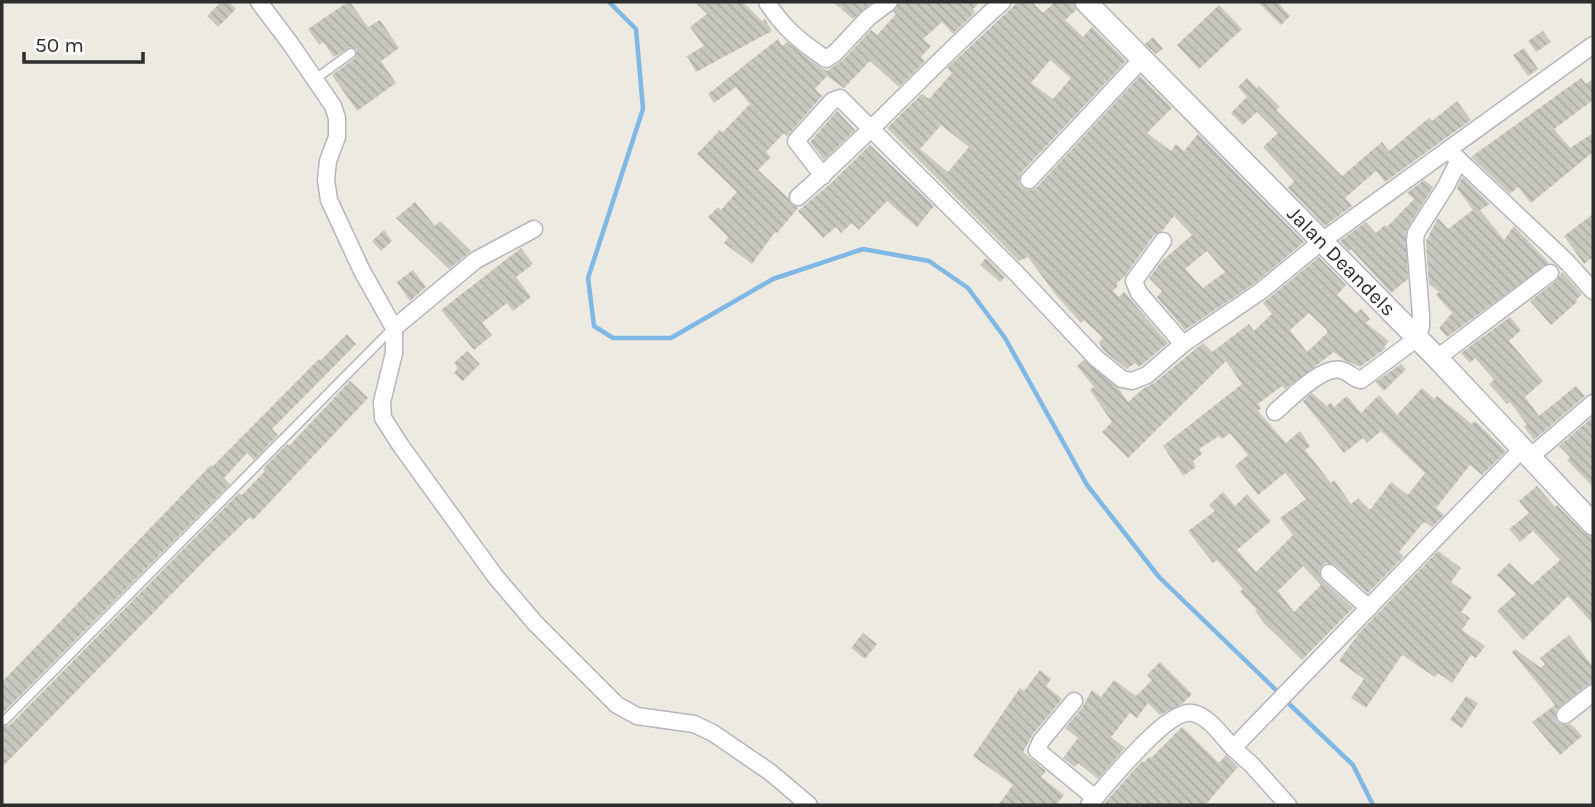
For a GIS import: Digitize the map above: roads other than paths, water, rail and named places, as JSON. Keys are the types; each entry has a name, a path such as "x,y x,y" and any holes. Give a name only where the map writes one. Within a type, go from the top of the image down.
{"street":[{"path":"258,2 333,106 337,118 337,137 328,161 326,180 329,200 362,271 394,328 390,378 382,402 383,418 401,446 495,576 535,623 617,705 637,716 694,724 713,733 770,772 810,805"},
{"path":"767,2 780,22 804,44 826,59 890,2"},
{"path":"798,197 872,130 956,44 1002,2"},
{"name":"Jalan Deandels","path":"1086,2 1437,358 1593,524"},
{"path":"823,176 796,141 832,101 840,97 1016,273 1096,358 1122,379 1132,382 1147,375 1183,344 1261,291 1322,241 1453,155 1593,45"},
{"path":"1029,180 1141,60"},
{"path":"1453,155 1567,262 1593,290"},
{"path":"1275,412 1319,375 1341,370 1361,380 1416,339 1421,327 1416,233 1446,186 1453,155"},
{"path":"394,328 476,260 534,229"},
{"path":"1163,241 1135,281 1139,293 1183,344"},
{"path":"1437,358 1550,273"},
{"path":"1233,748 1368,608 1526,453 1593,403"},
{"path":"1329,573 1368,608"},
{"path":"1565,715 1593,693"},
{"path":"1074,701 1041,741 1037,750 1092,802 1148,739 1171,719 1193,712 1206,720 1252,765 1288,805"}],"lane":[{"path":"314,80 351,53"},
{"path":"5,720 394,328"}],"waterway":[{"path":"609,2 636,29 643,109 588,278 594,326 613,338 671,338 773,279 863,249 929,261 968,288 1005,338 1087,485 1159,577 1279,693"},
{"path":"1285,700 1353,765 1373,805"}]}
